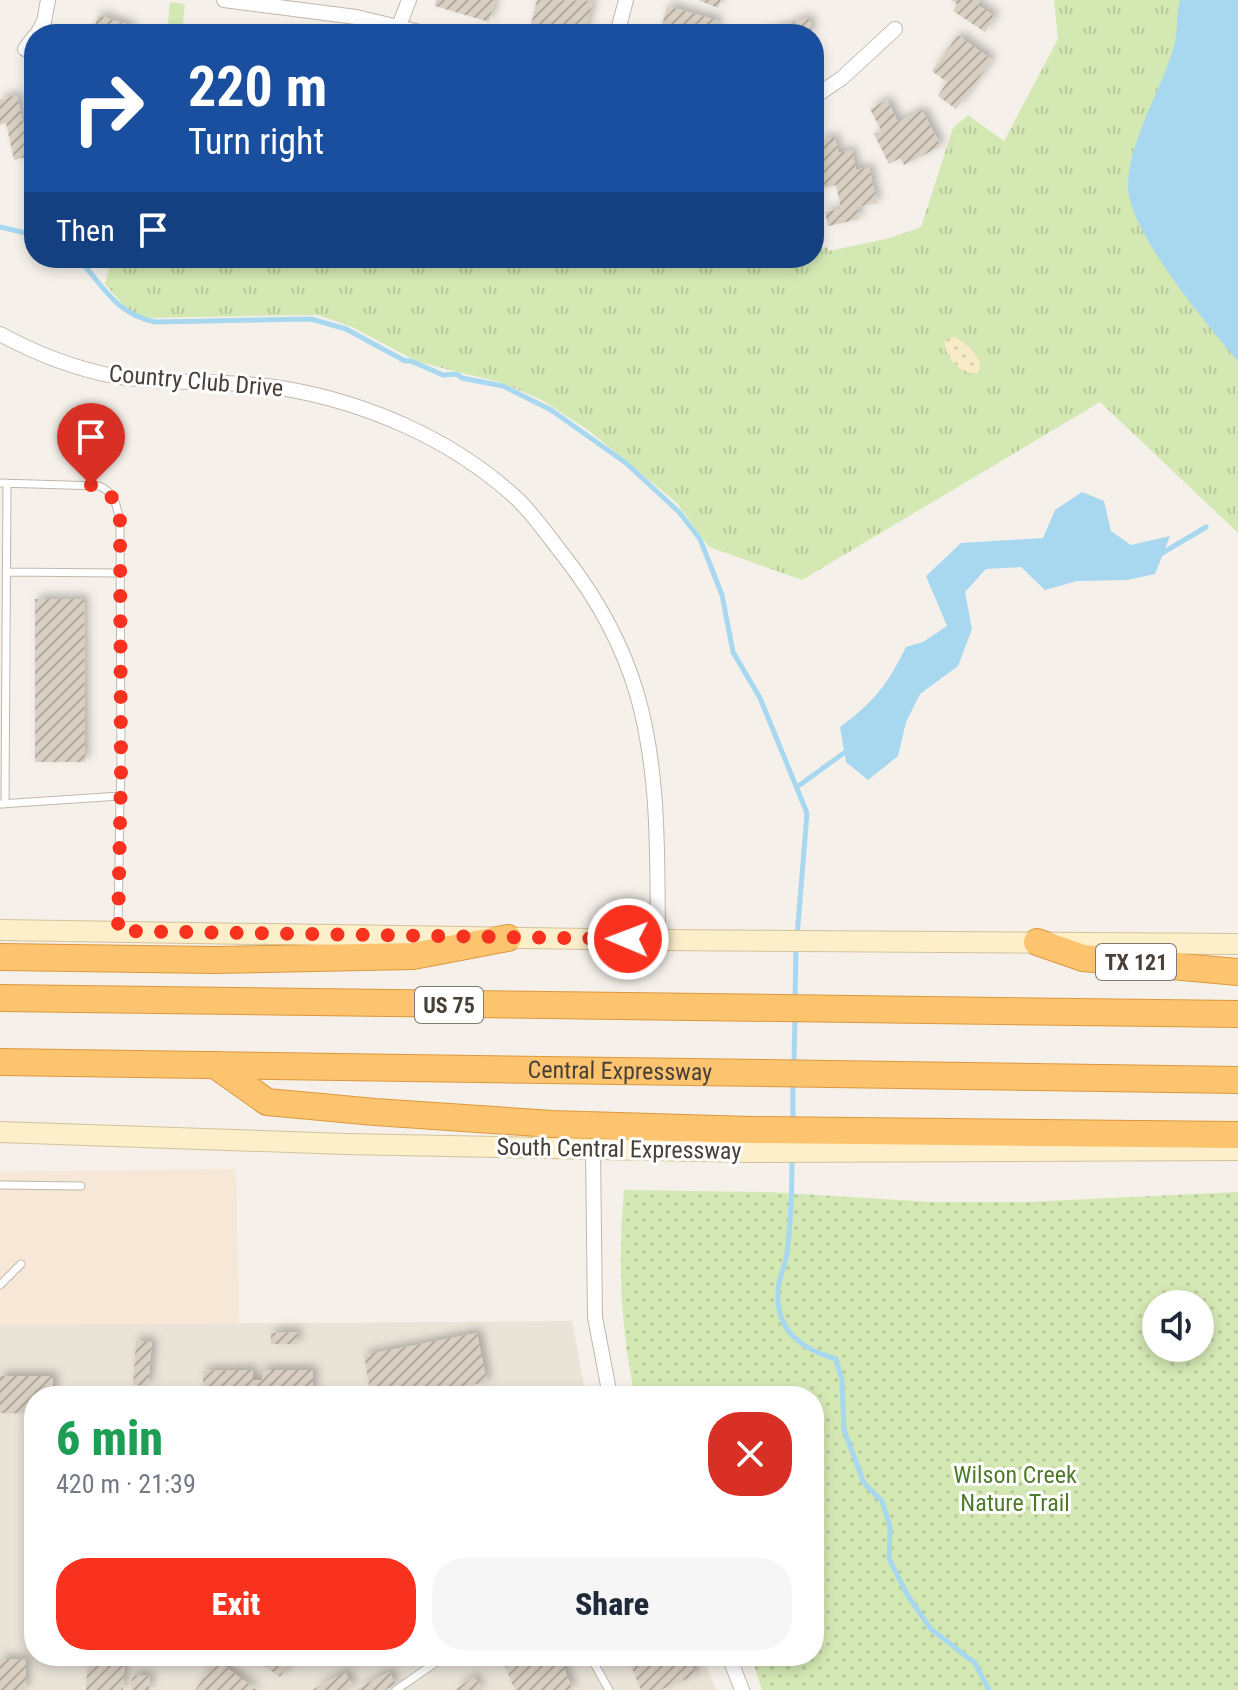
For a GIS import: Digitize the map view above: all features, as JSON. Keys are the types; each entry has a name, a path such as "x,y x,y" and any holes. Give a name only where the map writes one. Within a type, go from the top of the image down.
{"highway":[{"path":"0,957 214,960 413,956 508,938"},
{"name":"TX 121","path":"1037,942 1083,958 1238,972"},
{"name":"US 75","path":"0,998 1238,1014"},
{"name":"Central Expressway","path":"0,1062 1238,1080"},
{"path":"215,1065 267,1102 751,1141 1238,1135"}],"main road":[{"path":"0,930 658,940 1238,944"},
{"name":"South Central Expressway","path":"0,1132 331,1144 593,1149 751,1141"},
{"path":"822,1141 1238,1150"}],"street":[{"path":"43,24 48,0"},
{"path":"224,0 388,24"},
{"path":"400,24 409,0"},
{"path":"620,24 626,0"},
{"path":"824,91 895,29"},
{"name":"Country Club Drive","path":"0,334 62,362 112,375 253,384 340,403 439,442 515,497 592,594 628,666 637,695 656,805 658,940"},
{"path":"593,1149 595,1317 608,1386"},
{"path":"733,1666 742,1690"}],"lane":[{"path":"118,931 120,796 120,573 118,508 105,488 4,483 7,572 3,804 120,796"},
{"path":"7,572 120,573"},
{"path":"0,1185 81,1186"},
{"path":"0,1285 21,1264"},
{"path":"396,1690 431,1666"},
{"path":"596,1666 609,1690"}],"shaded area":[{"path":"236,1169 239,1324 0,1325 0,1172"},
{"path":"572,1321 584,1386 24,1386 24,1666 707,1666 716,1690 0,1690 0,1325"}],"green space":[{"path":"1054,0 1238,0 1238,533 1100,402 802,580 709,547 676,502 588,430 540,399 499,382 418,362 352,327 318,315 147,318 126,308 105,284 109,268 824,268 824,248 827,247 829,251 890,238 921,227 953,128 968,115 1004,141 1058,39"},
{"path":"170,2 185,4 183,24 168,24"},
{"name":"Wilson Creek Nature Trail","path":"624,1190 768,1192 931,1202 1026,1202 1238,1192 1238,1690 762,1690 754,1666 824,1666 824,1386 633,1386 623,1319"}],"sand":[{"path":"955,337 977,357 979,373 960,369 950,359 945,340"}],"water":[{"path":"1180,0 1238,0 1238,361 1155,253 1132,206 1128,187 1133,152 1175,42"},
{"path":"1082,492 1104,501 1111,531 1131,545 1170,536 1155,574 1127,580 1077,581 1045,590 1021,567 986,569 965,592 972,629 958,666 920,694 906,722 898,756 868,780 846,762 840,727 879,692 906,647 923,642 947,626 926,576 961,543 1043,538 1055,510"}],"building":[{"path":"436,0 495,0 489,22 435,6"},
{"path":"537,0 593,1 587,24 531,24"},
{"path":"698,0 721,0 718,8"},
{"path":"951,0 980,0 977,5 995,16 985,32 953,11 957,4"},
{"path":"667,6 719,21 718,24 662,24"},
{"path":"98,15 126,24 95,24"},
{"path":"809,18 810,24 793,24"},
{"path":"958,35 992,60 956,109 938,96 947,82 932,71"},
{"path":"17,95 24,128 24,158 14,160 6,123 0,125 0,99"},
{"path":"887,100 898,122 922,110 941,146 904,165 900,158 889,164 874,134 881,130 870,109"},
{"path":"835,137 838,153 852,150 856,170 869,167 877,203 857,207 859,219 828,226 825,212 841,209 836,185 824,188 824,140"},
{"path":"35,599 84,599 85,762 35,762"},
{"path":"297,1332 297,1344 271,1344 271,1333"},
{"path":"477,1333 487,1382 466,1386 369,1386 364,1355"},
{"path":"136,1341 152,1342 148,1386 133,1385"},
{"path":"253,1370 253,1380 262,1380 262,1370 313,1370 313,1386 203,1386 203,1371"},
{"path":"0,1376 53,1376 53,1386 24,1386 24,1413 0,1413"},
{"path":"0,1659 24,1660 25,1690 0,1690"},
{"path":"87,1666 124,1666 123,1690 86,1690"},
{"path":"212,1666 224,1666 257,1690 195,1690"},
{"path":"264,1666 287,1666 280,1677"},
{"path":"505,1666 563,1666 573,1690 515,1690"},
{"path":"631,1666 692,1666 696,1675 660,1690 641,1690"},
{"path":"345,1672 353,1686 346,1690 312,1690"},
{"path":"389,1672 396,1684 385,1690 355,1690"},
{"path":"132,1675 150,1676 149,1690 131,1690"},
{"path":"474,1677 482,1690 454,1690"}],"waterway":[{"path":"0,227 24,233"},
{"path":"86,268 120,306 155,322 311,319 346,329 405,361 443,375 457,374 462,378 503,386 551,410 626,463 679,512 700,539 722,595 733,652 760,698 807,813 797,937"},
{"path":"1159,555 1206,527"},
{"path":"797,787 848,750"},
{"path":"795,1001 796,947"},
{"path":"794,1065 795,1015"},
{"path":"793,1083 793,1121"},
{"path":"792,1159 789,1230 778,1298 784,1323 799,1342 836,1359 842,1380 844,1430 864,1483 882,1501 890,1527 889,1559 908,1596 931,1629 975,1663 989,1690"}],"route":[{"path":"91,485 105,488 113,497 120,521 118,931 628,939"}]}
